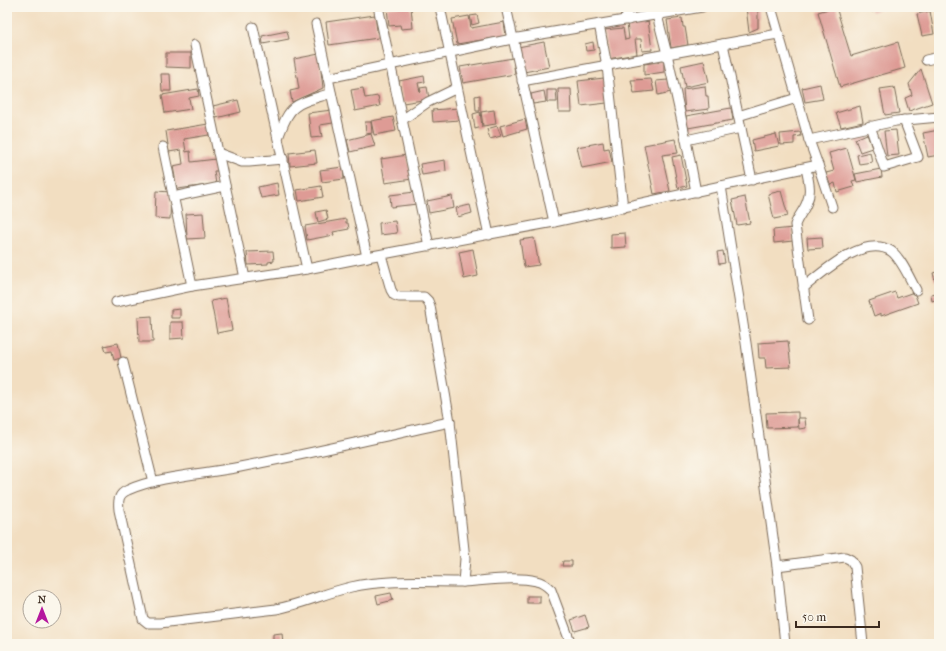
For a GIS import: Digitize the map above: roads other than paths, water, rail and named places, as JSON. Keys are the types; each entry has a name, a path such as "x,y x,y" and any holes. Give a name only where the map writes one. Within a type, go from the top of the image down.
{"street":[{"path":"440,7 489,235"},
{"path":"506,7 554,222"},
{"path":"625,7 628,20"},
{"path":"328,78 512,39 701,7"},
{"path":"771,7 809,140 832,207"},
{"path":"379,11 429,246"},
{"path":"657,15 686,140 696,192"},
{"path":"316,24 367,257"},
{"path":"599,24 607,66 623,208"},
{"path":"253,27 307,269"},
{"path":"522,81 778,34"},
{"path":"723,44 752,180"},
{"path":"195,45 245,278"},
{"path":"926,60 939,57"},
{"path":"402,120 428,102 457,88"},
{"path":"278,138 294,107 331,94"},
{"path":"738,116 797,98"},
{"path":"809,140 870,126 904,120 939,117"},
{"path":"870,126 884,167 918,157 904,120"},
{"path":"686,140 741,128"},
{"path":"163,147 192,286"},
{"path":"218,153 242,162 283,159"},
{"path":"116,302 192,286 307,269 489,235 623,208 818,165"},
{"path":"806,168 810,194 808,202 797,217 796,225 808,320"},
{"path":"173,197 225,186"},
{"path":"721,186 746,343 777,566 785,644"},
{"path":"803,288 834,262 854,251 882,248 891,251 900,261 916,290"},
{"path":"381,255 390,290 394,295 399,297 424,297 428,300 430,306 450,422 464,552 463,582"},
{"path":"123,362 153,482"},
{"path":"450,422 240,467 153,482 126,491 120,496 118,502 143,618 148,623 168,622 286,607 338,590 367,584 421,581 463,582 526,579 545,584 550,590 571,644"},
{"path":"777,566 845,557 851,560 856,567 863,644"}]}
